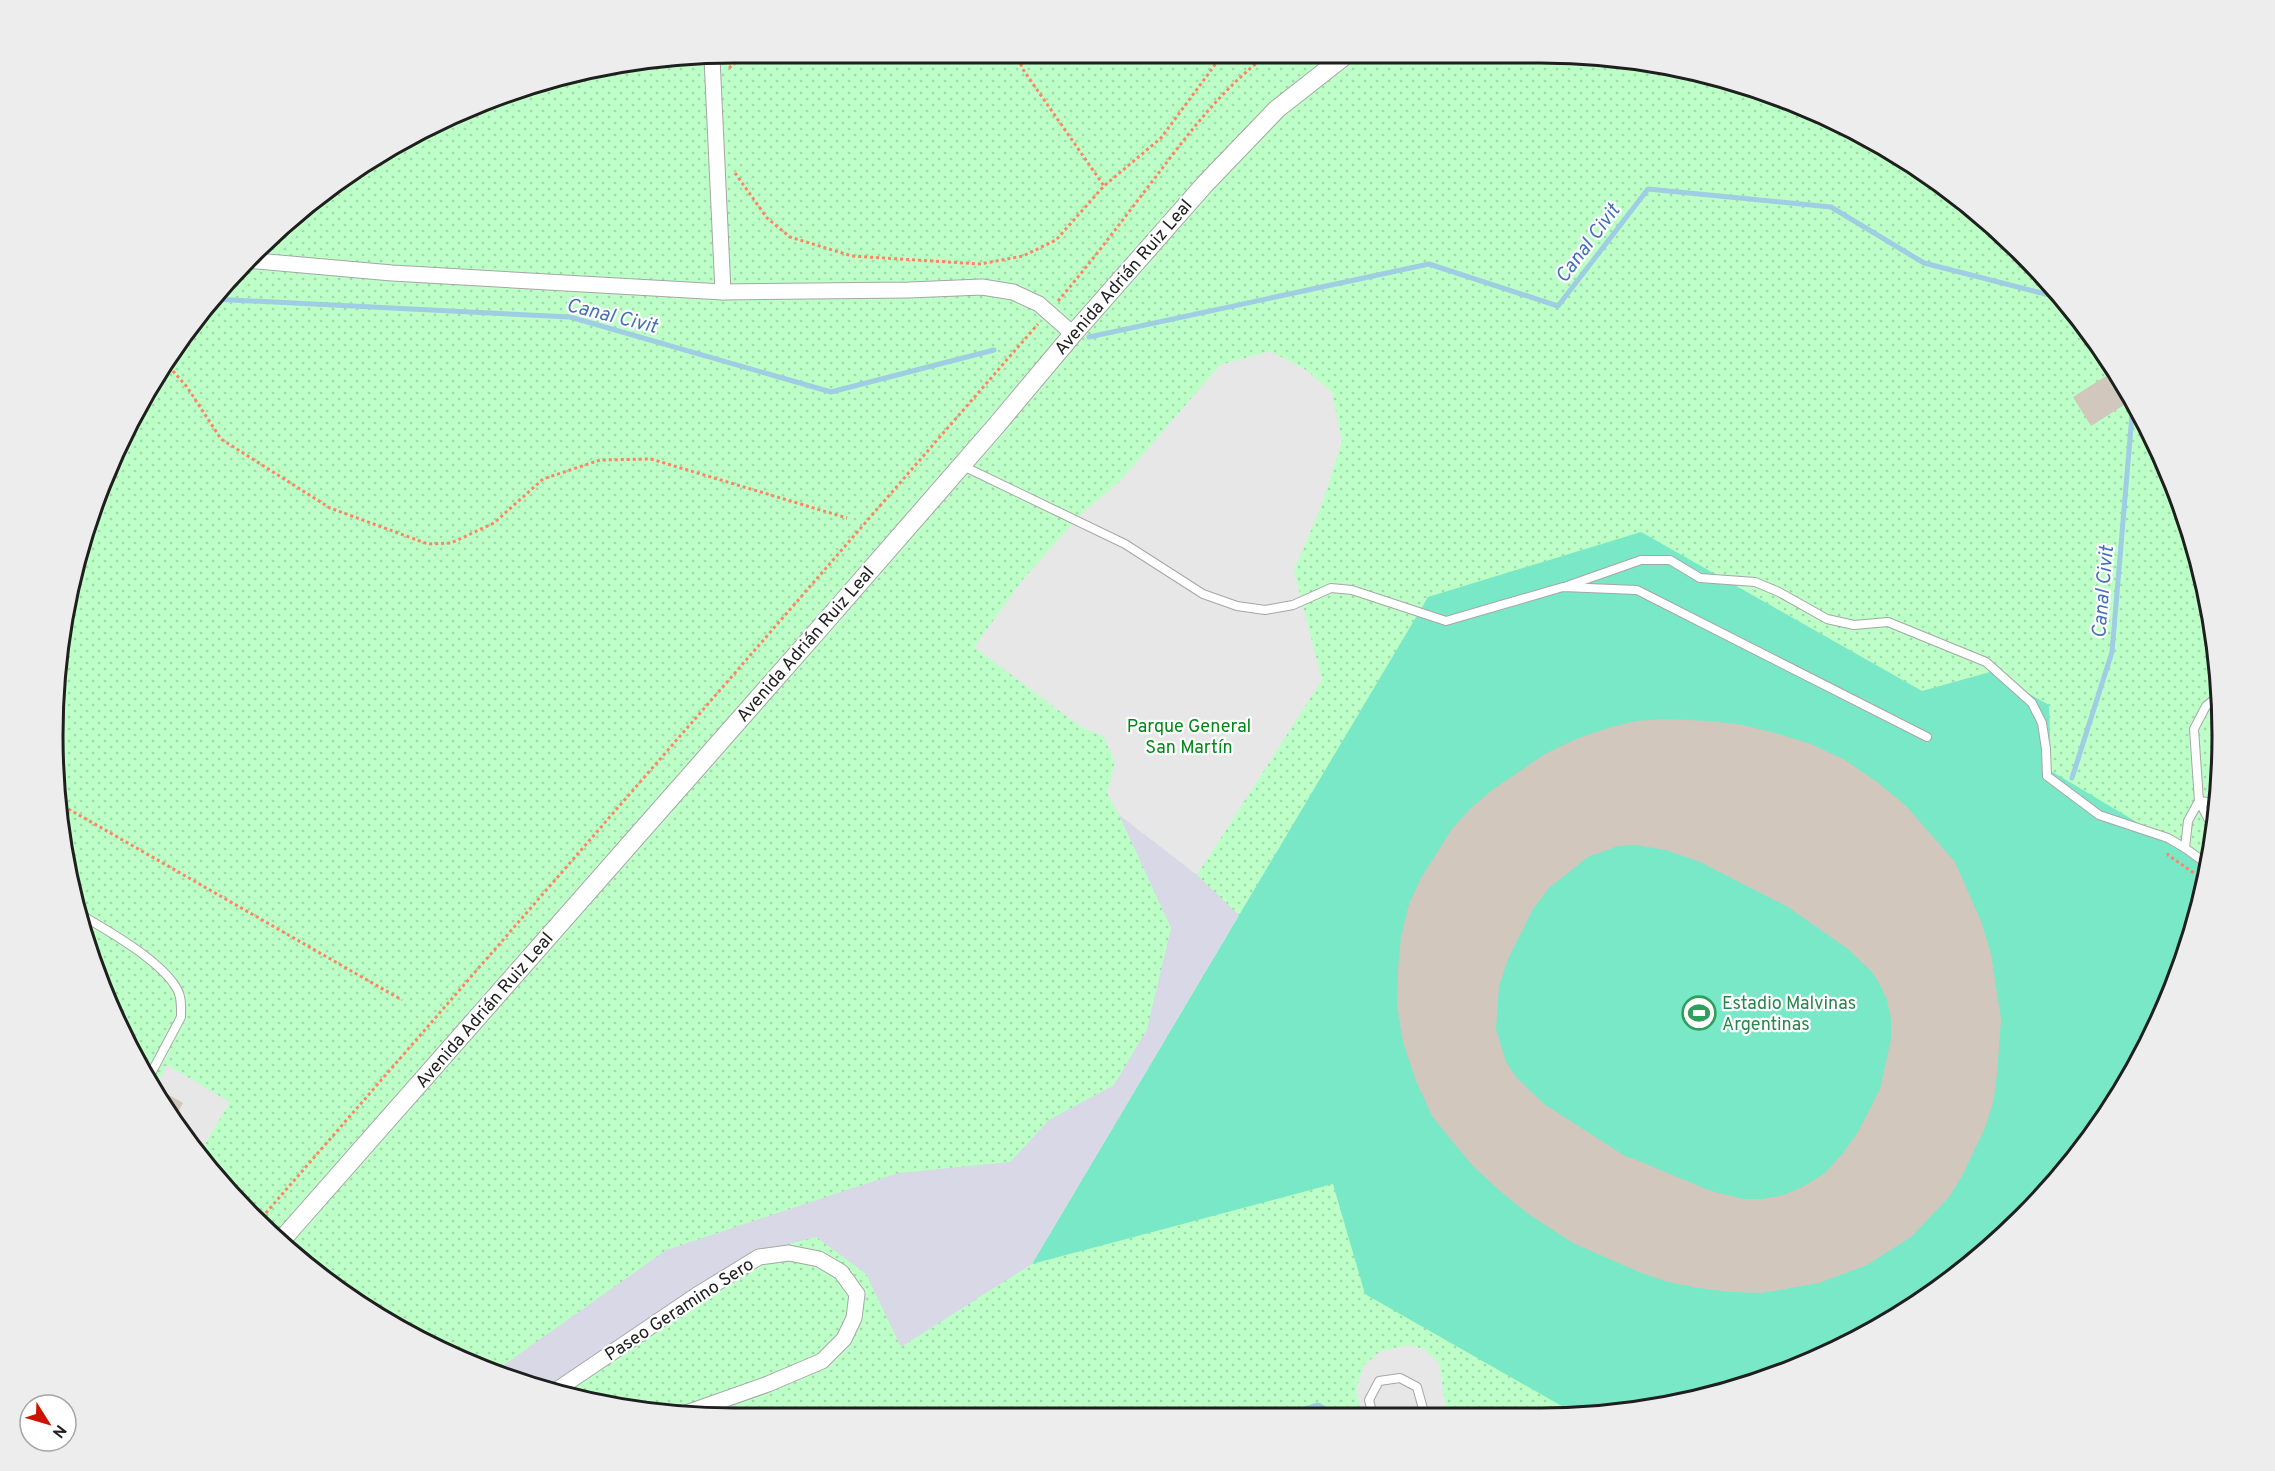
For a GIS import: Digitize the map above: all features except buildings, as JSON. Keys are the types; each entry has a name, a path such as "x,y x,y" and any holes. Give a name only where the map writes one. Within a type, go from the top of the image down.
{"street":[{"name":"Avenida Adrián Ruiz Leal","path":"286,1235 962,466 1072,333 1205,184 1277,109 1336,63"},
{"path":"712,64 723,292"},
{"path":"259,261 392,273 723,292 982,287 1013,292 1039,304 1072,333"},
{"name":"Paseo Geramino Sero","path":"563,1386 759,1257 789,1253 819,1259 841,1272 856,1294 854,1318 844,1339 822,1361 768,1384 702,1407"}],"lane":[{"path":"962,466 1125,544 1203,594 1237,606 1265,610 1293,605 1330,588 1352,590 1446,621 1563,587 1641,560 1670,560 1700,578 1755,582 1779,592 1827,619 1854,625 1888,622 1986,662 2031,703 2042,723 2048,776 2099,815 2168,838 2200,859"},
{"path":"1563,587 1637,590 1927,737"},
{"path":"2207,816 2199,801 2194,729 2206,706 2211,702"},
{"path":"2186,848 2188,822 2199,801"},
{"path":"2199,801 2208,802"},
{"path":"89,921 155,964 168,976 178,991 181,1017 153,1071"},
{"path":"1371,1408 1369,1400 1379,1382 1401,1378 1418,1387 1423,1408"}],"path":[{"path":"1020,63 1104,186"},
{"path":"717,147 767,218 790,237 852,256 980,264 1023,256 1056,240 1104,186 1161,138 1216,63"},
{"path":"264,1215 1081,274 1194,128 1257,63"},
{"path":"171,369 187,387 221,440 330,508 428,544 452,543 494,523 543,480 600,460 651,459 847,518"},
{"path":"67,808 402,1000"}],"green space":[{"name":"Parque General San Martín","path":"692,64 1583,64 1671,76 1714,86 1797,114 1876,153 1949,202 2015,260 2045,292 2099,362 2122,399 2161,478 2176,519 2199,604 2206,648 2211,692 2211,779 2199,867 2189,910 2161,993 2143,1033 2099,1109 2073,1145 2015,1211 1949,1269 1913,1295 1837,1339 1797,1357 1714,1385 1671,1395 1583,1407 692,1407 604,1395 561,1385 478,1357 399,1318 326,1269 260,1211 230,1179 176,1109 132,1033 99,952 76,867 64,779 64,692 76,604 86,561 114,478 132,438 176,362 230,292 260,260 326,202 399,153 478,114 561,86 604,76"},
{"path":"1641,532 1922,691 1990,672 2049,705 2051,771 2200,860 2189,910 2161,993 2122,1072 2099,1109 2045,1179 1983,1241 1949,1269 1913,1295 1837,1339 1756,1372 1671,1395 1627,1402 1564,1407 1365,1294 1333,1184 1032,1264 1428,597"}],"shaded area":[{"path":"1270,351 1306,370 1332,392 1342,441 1321,507 1294,570 1322,680 1197,875 1119,815 1107,793 1115,763 1104,737 1081,727 974,647 1024,578 1081,514 1120,481 1220,365"},
{"path":"1119,815 1197,875 1239,915 1032,1264 901,1347 866,1274 816,1237 769,1249 552,1382 503,1366 666,1250 898,1173 1010,1162 1049,1120 1114,1085 1147,1029 1171,928"},
{"path":"167,1065 230,1102 203,1147 176,1109 158,1081"},
{"path":"1407,1345 1424,1349 1439,1363 1446,1408 1360,1408 1356,1390 1364,1365 1381,1351"}],"waterway":[{"name":"Canal Civit","path":"1089,337 1429,264 1558,306 1648,189 1831,207 1924,263 2047,294"},
{"name":"Canal Civit","path":"224,300 570,317 831,392 994,350"},
{"name":"Canal Civit","path":"2072,778 2112,652 2132,417"},
{"path":"1308,1408 1318,1405 1323,1408"}],"place":[{"name":"Estadio Malvinas Argentinas","path":"1699,1013"}]}
